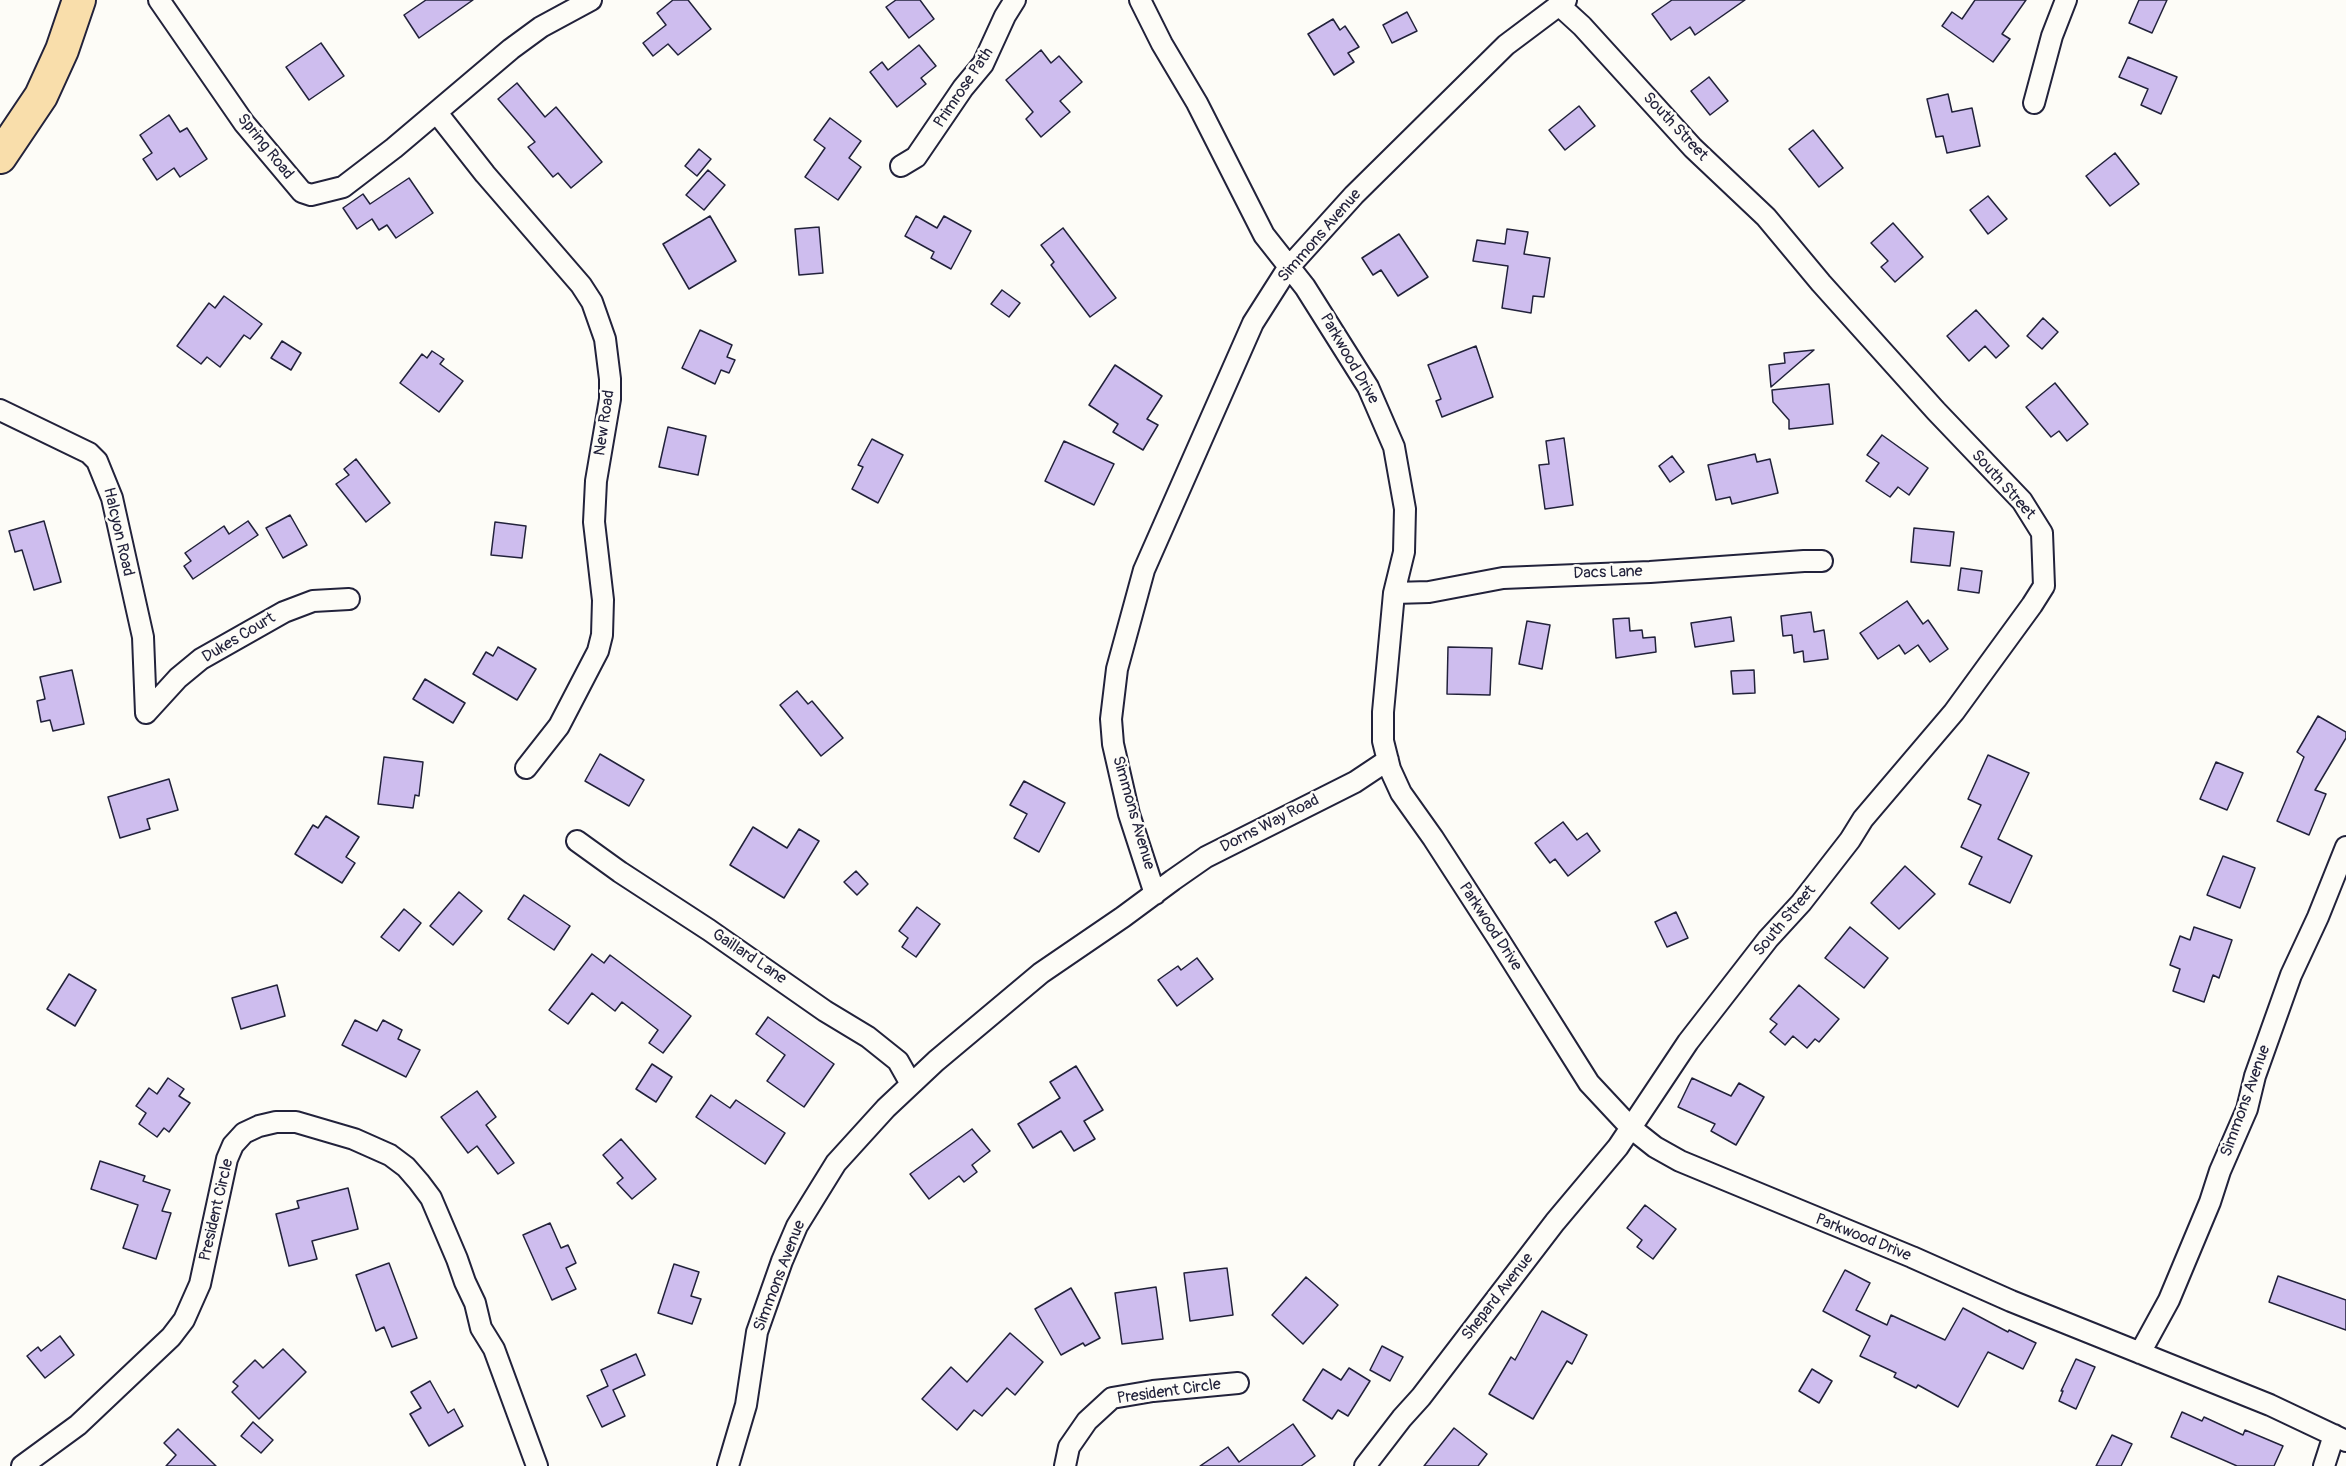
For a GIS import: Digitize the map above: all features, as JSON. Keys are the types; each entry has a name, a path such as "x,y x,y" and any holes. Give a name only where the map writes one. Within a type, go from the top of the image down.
{"main road":[{"path":"0,157 41,96 62,51 79,0"}],"street":[{"name":"Spring Road","path":"159,0 244,123 302,192 311,195 343,187 437,112 484,69 541,27 591,0"},
{"name":"Primrose Path","path":"901,166 916,157 982,64 993,46 1005,16 1016,0"},
{"name":"Parkwood Drive","path":"1140,0 1162,44 1197,103 1263,235 1305,287 1368,387 1394,447 1405,509 1404,552 1394,593 1383,712 1383,741 1388,760 1401,793 1433,838 1589,1083 1631,1128 1655,1147 1680,1161 2011,1301 2270,1405 2340,1438"},
{"path":"2034,103 2052,36 2066,0"},
{"name":"Simmons Avenue","path":"728,1466 746,1405 757,1332 797,1226 836,1163 911,1084 1041,973 1155,894 1129,813 1113,744 1111,719 1117,669 1144,570 1253,323 1288,267 1354,195 1506,45 1562,2"},
{"name":"South Street","path":"1562,2 1693,148 1766,217 1821,283 1974,452 2022,501 2042,532 2044,586 2032,605 1954,712 1863,819 1850,840 1801,903 1768,939 1688,1042 1631,1128"},
{"name":"New Road","path":"437,112 484,174 581,285 592,302 605,339 610,399 596,481 594,522 603,600 602,635 598,651 559,726 526,768"},
{"name":"Halcyon Road","path":"0,410 89,453 97,461 112,498 143,637 146,713"},
{"name":"Dacs Lane","path":"1394,593 1428,592 1476,582 1515,578 1822,561"},
{"name":"Dukes Court","path":"146,713 178,678 201,659 284,612 313,601 349,599"},
{"name":"Dorns Way Road","path":"1155,894 1206,857 1355,782 1388,760"},
{"name":"Gaillard Lane","path":"577,841 825,1011 868,1037 898,1061 911,1084"},
{"name":"Simmons Avenue","path":"2140,1353 2169,1299 2210,1202 2220,1171 2247,1109 2255,1076 2291,975 2319,916 2346,847"},
{"name":"President Circle","path":"22,1466 78,1425 171,1337 184,1320 200,1284 227,1159 234,1145 244,1133 259,1126 276,1122 296,1122 363,1143 390,1155 406,1167 431,1198 475,1303 481,1328 494,1349 537,1466"},
{"name":"Shepard Avenue","path":"1365,1466 1631,1128"},
{"name":"President Circle","path":"1065,1466 1069,1447 1087,1421 1112,1398 1153,1391 1238,1383"},
{"path":"2324,1466 2340,1438"}],"building":[{"path":"426,0 473,0 419,38 404,15"},
{"path":"673,0 688,0 711,29 678,55 668,44 653,56 643,43 666,25 657,13"},
{"path":"896,0 920,0 934,19 909,38 886,7"},
{"path":"1672,0 1745,0 1695,35 1690,27 1671,40 1652,14"},
{"path":"1975,0 2026,0 2002,34 2010,39 1993,62 1942,26 1952,12 1962,19"},
{"path":"2139,0 2167,0 2152,33 2129,23"},
{"path":"1407,12 1417,31 1392,43 1383,25"},
{"path":"1333,19 1340,30 1345,26 1359,47 1348,53 1354,62 1334,75 1308,34"},
{"path":"321,43 344,76 309,100 286,67"},
{"path":"919,45 936,66 921,78 926,84 897,107 870,72 882,62 888,70"},
{"path":"1041,50 1051,63 1059,56 1082,82 1060,101 1070,112 1041,137 1026,119 1033,112 1006,80"},
{"path":"2128,57 2177,77 2161,114 2141,105 2148,89 2119,77"},
{"path":"1709,77 1728,101 1710,115 1691,91"},
{"path":"517,83 545,117 556,107 602,162 571,188 558,173 553,177 528,147 535,142 498,99"},
{"path":"1948,94 1952,112 1972,108 1980,146 1947,153 1943,136 1936,137 1927,99"},
{"path":"1579,106 1595,126 1565,150 1549,130"},
{"path":"169,115 180,132 187,128 207,159 180,177 174,168 157,180 143,159 152,153 140,135"},
{"path":"830,118 861,141 849,158 861,167 838,200 805,177 825,148 814,140"},
{"path":"1813,130 1843,168 1819,187 1789,149"},
{"path":"699,149 711,159 697,176 685,166"},
{"path":"2115,153 2139,184 2110,206 2086,176"},
{"path":"708,170 725,185 704,210 686,195"},
{"path":"409,178 433,213 396,238 387,225 379,230 372,219 357,229 343,208 363,194 370,204"},
{"path":"1988,196 2007,219 1988,234 1970,210"},
{"path":"710,216 736,261 689,289 663,244"},
{"path":"916,216 937,228 944,216 971,231 951,269 931,258 934,252 905,236"},
{"path":"1893,223 1923,257 1895,282 1881,267 1888,261 1871,243"},
{"path":"819,227 823,273 799,275 795,229"},
{"path":"1063,228 1116,298 1090,317 1051,265 1054,262 1041,245"},
{"path":"1507,229 1528,232 1524,254 1550,258 1544,297 1533,296 1531,313 1502,308 1508,266 1473,261 1477,240 1505,244"},
{"path":"1399,234 1428,277 1398,296 1381,270 1373,275 1362,258"},
{"path":"1002,290 1020,303 1009,317 991,304"},
{"path":"224,296 262,324 250,339 244,335 220,367 207,357 201,364 177,346 209,303 215,308"},
{"path":"1976,310 2009,346 1996,358 1985,346 1969,361 1947,336"},
{"path":"2043,318 2058,332 2042,349 2027,336"},
{"path":"700,330 732,345 727,357 735,360 729,373 721,370 715,384 682,368"},
{"path":"282,341 301,353 291,370 271,358"},
{"path":"1476,346 1493,397 1442,417 1436,401 1441,399 1428,365"},
{"path":"1814,350 1771,387 1769,365 1785,363 1784,353"},
{"path":"432,351 444,359 440,364 463,381 439,412 400,383 422,354 427,358"},
{"path":"1115,365 1162,396 1147,419 1158,425 1143,450 1113,432 1118,424 1089,405"},
{"path":"2055,383 2088,424 2067,441 2059,431 2051,437 2026,407"},
{"path":"1829,384 1833,424 1789,429 1789,420 1773,402 1772,390"},
{"path":"668,427 706,436 698,475 659,467"},
{"path":"1882,435 1928,468 1909,495 1898,487 1890,497 1866,481 1879,463 1867,455"},
{"path":"1564,438 1573,505 1545,509 1539,465 1549,464 1546,441"},
{"path":"872,439 903,455 878,503 852,489 863,467 858,465"},
{"path":"1064,441 1114,464 1094,505 1045,481"},
{"path":"1755,454 1757,462 1770,459 1778,493 1732,504 1730,497 1716,500 1708,465"},
{"path":"1672,456 1684,472 1670,482 1659,466"},
{"path":"356,459 390,503 366,522 336,484 349,475 344,469"},
{"path":"290,515 307,545 283,558 266,528"},
{"path":"44,521 61,582 34,590 22,550 15,552 9,531"},
{"path":"248,521 258,535 193,579 184,566 191,561 185,553 224,526 229,534"},
{"path":"495,522 526,526 522,558 491,555"},
{"path":"1914,528 1954,532 1950,566 1911,562"},
{"path":"1961,568 1982,571 1979,593 1958,590"},
{"path":"1907,601 1923,624 1928,620 1948,649 1930,662 1918,645 1905,654 1899,645 1878,659 1860,633"},
{"path":"1811,612 1814,632 1824,630 1828,659 1804,662 1803,651 1794,653 1792,635 1783,636 1781,616"},
{"path":"1731,617 1734,641 1695,647 1691,623"},
{"path":"1629,618 1630,631 1642,630 1643,638 1655,637 1656,652 1616,658 1613,619"},
{"path":"1527,621 1550,625 1542,669 1519,664"},
{"path":"498,647 536,669 517,700 473,674 486,652 493,656"},
{"path":"1448,647 1492,648 1490,695 1447,694"},
{"path":"72,670 84,724 53,731 50,720 41,722 37,701 45,699 40,677"},
{"path":"1754,670 1755,693 1733,694 1731,671"},
{"path":"425,679 465,703 453,723 413,699"},
{"path":"797,691 808,704 812,701 843,738 821,756 780,705"},
{"path":"2318,716 2346,732 2346,738 2315,790 2326,794 2309,835 2277,821 2304,757 2297,752"},
{"path":"600,754 644,780 629,806 585,781"},
{"path":"1988,755 2029,773 1998,839 2032,856 2010,903 1969,884 1982,857 1961,847 1981,805 1968,799"},
{"path":"384,757 423,762 419,796 415,795 413,808 378,804"},
{"path":"2216,762 2243,773 2227,810 2200,799"},
{"path":"169,779 178,810 147,819 150,829 120,838 108,797"},
{"path":"1024,781 1065,803 1039,852 1014,838 1027,814 1010,805"},
{"path":"326,816 359,837 346,857 355,863 342,883 295,854 313,825 318,828"},
{"path":"1563,822 1577,840 1587,833 1600,851 1568,876 1555,859 1550,863 1535,843"},
{"path":"753,827 787,848 799,829 819,841 784,898 730,865"},
{"path":"2223,856 2255,868 2240,908 2207,895"},
{"path":"1905,866 1935,894 1899,929 1871,903"},
{"path":"856,871 868,884 857,895 844,882"},
{"path":"459,892 482,911 453,945 430,926"},
{"path":"524,895 570,926 554,950 508,919"},
{"path":"917,907 940,924 916,957 902,947 908,938 899,931"},
{"path":"404,909 421,923 399,951 381,937"},
{"path":"1676,912 1688,938 1667,947 1655,922"},
{"path":"1850,927 1888,958 1864,988 1825,958"},
{"path":"2194,927 2232,940 2219,978 2213,975 2204,1002 2173,991 2180,969 2170,965 2180,936 2190,940"},
{"path":"592,954 604,963 610,955 691,1016 663,1053 649,1043 658,1030 622,1002 615,1011 592,993 568,1024 549,1010"},
{"path":"1197,958 1213,979 1177,1006 1158,980 1178,966 1181,970"},
{"path":"69,974 96,990 75,1026 47,1009"},
{"path":"277,985 285,1016 241,1029 232,998"},
{"path":"1799,985 1839,1019 1819,1042 1815,1039 1807,1048 1793,1036 1785,1045 1770,1032 1777,1024 1770,1019"},
{"path":"768,1017 834,1064 804,1107 767,1081 785,1055 756,1034"},
{"path":"355,1020 377,1031 383,1020 402,1030 398,1039 420,1050 406,1077 342,1045"},
{"path":"652,1064 672,1077 656,1102 636,1089"},
{"path":"1076,1066 1103,1110 1084,1121 1095,1139 1074,1151 1061,1131 1033,1148 1018,1124 1060,1098 1050,1082"},
{"path":"168,1078 184,1089 179,1096 190,1103 169,1132 164,1128 157,1137 139,1124 146,1113 136,1106 149,1088 157,1094"},
{"path":"1692,1078 1731,1096 1739,1083 1764,1097 1736,1145 1711,1131 1715,1124 1678,1107"},
{"path":"477,1091 496,1117 486,1125 514,1163 498,1174 477,1146 468,1153 441,1117"},
{"path":"711,1095 730,1108 736,1100 785,1133 765,1164 696,1117"},
{"path":"972,1129 990,1151 972,1165 977,1172 964,1182 959,1176 929,1199 910,1174"},
{"path":"621,1139 656,1179 632,1199 617,1183 623,1178 603,1155"},
{"path":"100,1161 145,1176 143,1181 170,1190 162,1211 171,1213 156,1259 123,1248 138,1205 91,1189"},
{"path":"348,1188 358,1229 312,1241 317,1259 289,1266 276,1214 299,1208 297,1201"},
{"path":"1645,1205 1676,1229 1653,1259 1637,1247 1642,1240 1627,1228"},
{"path":"550,1223 561,1248 568,1245 576,1263 566,1268 576,1289 552,1300 523,1235"},
{"path":"389,1263 417,1338 392,1347 384,1327 376,1331 356,1275"},
{"path":"674,1264 699,1272 691,1296 701,1299 692,1324 658,1313"},
{"path":"1227,1268 1233,1315 1190,1321 1184,1273"},
{"path":"1845,1270 1870,1283 1856,1310 1887,1325 1891,1315 1945,1340 1963,1308 2008,1332 2009,1330 2036,1343 2023,1369 1988,1352 1958,1407 1918,1385 1916,1388 1894,1377 1896,1373 1860,1356 1870,1336 1823,1311"},
{"path":"2278,1276 2346,1300 2346,1330 2269,1302"},
{"path":"1306,1277 1338,1305 1303,1344 1272,1315"},
{"path":"1156,1287 1163,1339 1122,1344 1115,1293"},
{"path":"1071,1288 1100,1338 1085,1346 1083,1343 1061,1355 1035,1309"},
{"path":"1542,1311 1587,1335 1572,1364 1567,1361 1533,1419 1489,1394 1511,1357 1515,1360"},
{"path":"1010,1333 1043,1362 1015,1395 1007,1388 982,1416 974,1410 957,1430 922,1399 951,1367 967,1382"},
{"path":"60,1336 74,1355 45,1378 27,1356 38,1347 41,1351"},
{"path":"1382,1346 1403,1357 1390,1381 1370,1370"},
{"path":"283,1349 306,1372 259,1419 232,1392 238,1386 233,1382 255,1360 263,1368"},
{"path":"636,1354 645,1375 613,1390 625,1416 602,1427 587,1396 608,1386 601,1370"},
{"path":"2076,1359 2095,1367 2076,1409 2059,1401 2063,1391 2061,1391"},
{"path":"1349,1368 1370,1381 1348,1416 1338,1410 1332,1419 1303,1400 1323,1369 1341,1380"},
{"path":"1812,1369 1832,1381 1819,1403 1799,1391"},
{"path":"430,1381 448,1413 454,1409 463,1426 429,1446 410,1414 421,1408 411,1392"},
{"path":"2182,1412 2202,1421 2204,1417 2243,1435 2245,1430 2283,1446 2274,1466 2237,1466 2171,1437"},
{"path":"253,1422 273,1440 261,1453 241,1436"},
{"path":"1293,1424 1315,1456 1301,1466 1200,1466 1228,1447 1239,1462"},
{"path":"1454,1428 1487,1454 1478,1466 1424,1466"},
{"path":"178,1429 216,1466 166,1466 176,1455 164,1443"},
{"path":"2112,1435 2132,1444 2121,1466 2096,1466"}]}
